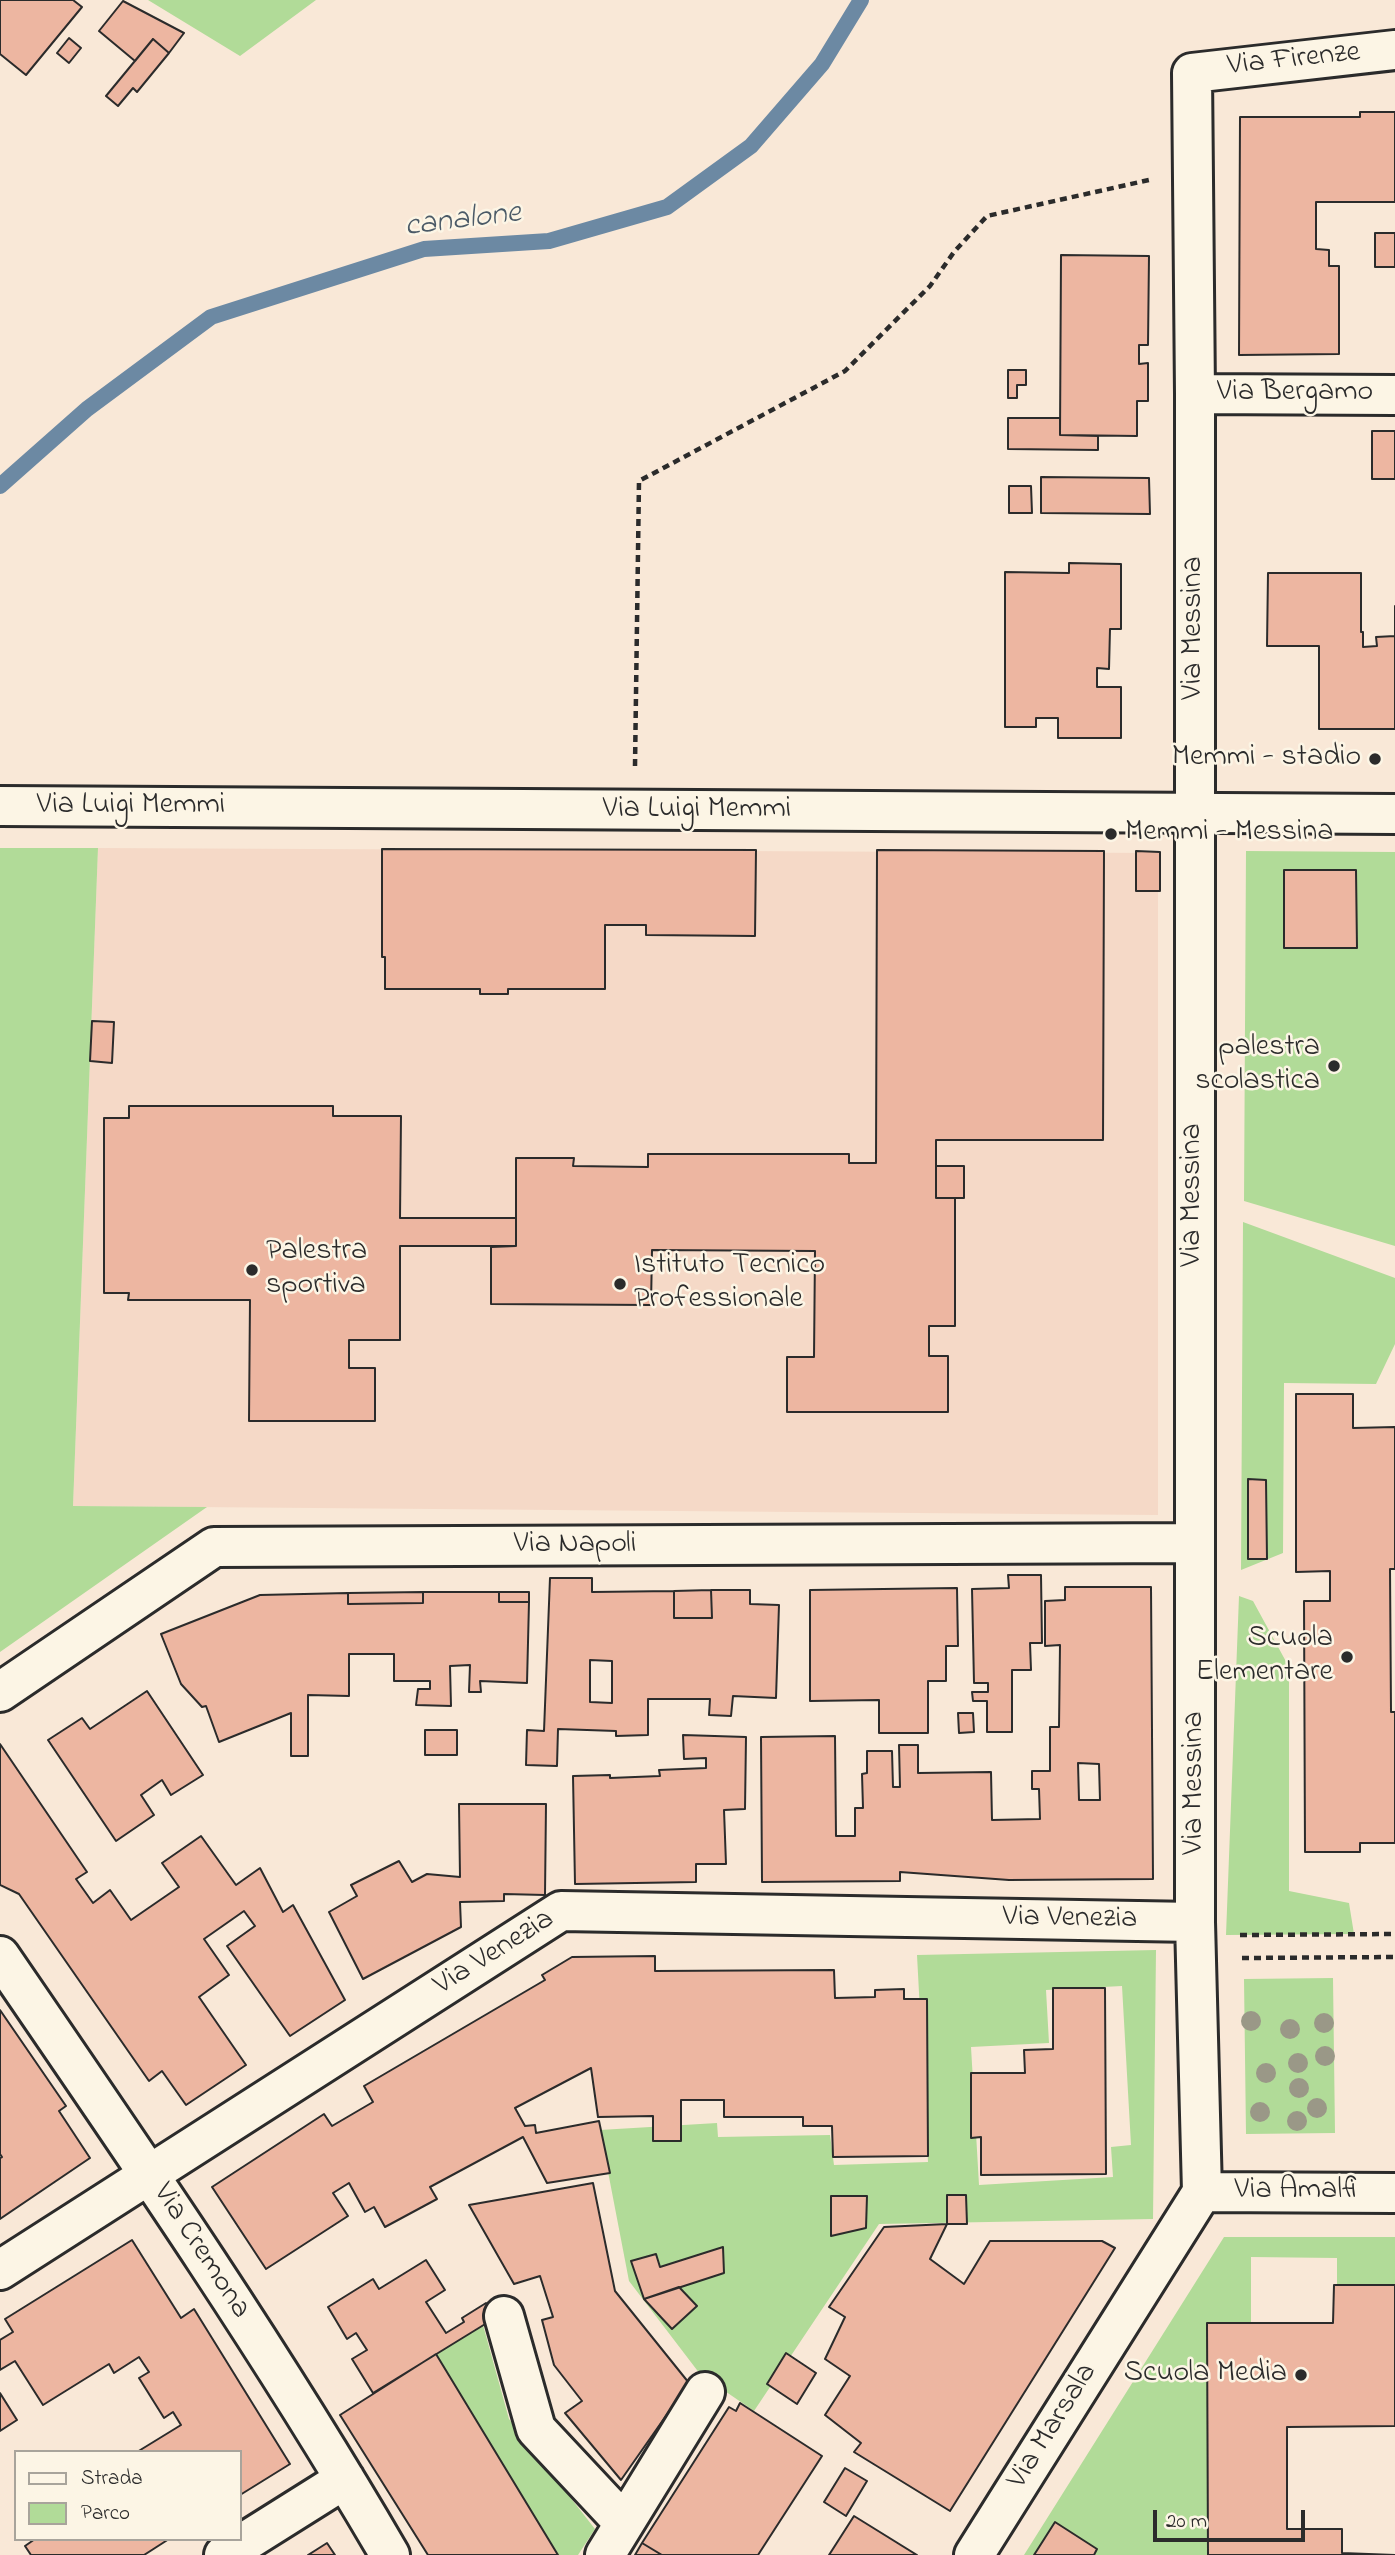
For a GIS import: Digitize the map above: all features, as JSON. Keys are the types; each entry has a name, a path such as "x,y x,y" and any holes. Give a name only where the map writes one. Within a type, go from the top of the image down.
{"street":[{"name":"Via Firenze","path":"1192,73 1395,50"},
{"name":"Via Messina","path":"1192,73 1195,394 1195,1543 1206,1946 1202,2192"},
{"name":"Via Bergamo","path":"1195,394 1395,395"},
{"name":"Via Luigi Memmi","path":"0,806 1395,814"},
{"name":"Via Napoli","path":"0,1692 214,1548 1195,1543"},
{"name":"Via Venezia","path":"0,2270 561,1911 1206,1946"},
{"name":"Via Cremona","path":"0,1956 150,2174 345,2479 390,2555"},
{"name":"Via Amalfi","path":"1202,2192 1395,2193"},
{"name":"Via Marsala","path":"974,2555 1202,2192"},
{"path":"504,2316 537,2429 624,2523"},
{"path":"605,2555 705,2392"},
{"path":"224,2555 345,2479"}],"path":[{"path":"635,766 639,481 845,371 930,286 954,252 987,216 1162,177"},
{"path":"1206,1946 1226,1935 1395,1934"},
{"path":"1206,1946 1395,1957"}],"shaded area":[{"name":"Istituto Tecnico Professionale","path":"98,848 1158,853 1158,1515 73,1506"}],"green space":[{"path":"148,0 316,0 240,56"},
{"path":"0,848 98,848 73,1506 207,1507 0,1652"},
{"name":"palestra scolastica","path":"1246,851 1395,852 1395,1246 1244,1201"},
{"path":"1243,1222 1395,1278 1395,1344 1376,1384 1284,1383 1283,1553 1241,1570"},
{"path":"1239,1596 1253,1601 1289,1667 1289,1891 1349,1903 1354,1934 1226,1935"},
{"path":"1156,1950 1153,2219 879,2224 754,2411 700,2374 629,2281 600,2130 717,2123 718,2137 830,2135 834,2165 928,2162 917,1955","holes":["1122,1986 1131,2145 1111,2147 1113,2177 979,2185 971,2047 1049,2043 1046,1990"]},
{"path":"1333,1978 1335,2133 1246,2134 1244,1979"},
{"path":"1224,2237 1395,2237 1395,2290 1337,2290 1337,2258 1251,2257 1251,2322 1208,2322 1209,2555 1024,2555"},
{"path":"483,2325 509,2419 595,2529 578,2555 558,2555 436,2354"}],"building":[{"path":"0,0 73,0 82,7 26,75 0,54"},
{"path":"123,1 184,33 169,53 153,39 135,61 99,31"},
{"path":"69,38 81,48 69,63 57,53"},
{"path":"153,39 169,53 137,92 133,88 118,106 106,96"},
{"path":"1360,112 1395,112 1395,202 1316,202 1316,249 1329,250 1329,266 1339,266 1339,354 1239,355 1240,117 1360,117"},
{"path":"1375,233 1395,233 1395,267 1375,267"},
{"path":"1061,255 1149,256 1148,345 1139,345 1139,364 1148,363 1148,401 1137,401 1137,436 1060,435"},
{"path":"1008,370 1026,370 1026,385 1017,385 1017,398 1008,398"},
{"path":"1008,418 1060,418 1060,435 1098,436 1098,450 1008,449"},
{"path":"1372,431 1395,431 1395,479 1372,479"},
{"path":"1041,477 1149,478 1150,514 1041,513"},
{"path":"1009,486 1031,486 1032,513 1009,513"},
{"path":"1069,563 1121,564 1121,629 1110,629 1109,669 1097,668 1097,687 1121,687 1121,738 1058,738 1058,718 1036,718 1036,727 1005,727 1005,572 1069,573"},
{"path":"1268,573 1361,573 1363,647 1377,646 1376,637 1395,636 1395,729 1319,729 1319,646 1267,646"},
{"path":"382,849 756,850 755,936 646,935 646,925 605,925 605,989 508,989 508,994 480,994 480,989 385,989 385,957 382,957"},
{"path":"877,850 1104,851 1103,1140 936,1140 936,1198 955,1198 955,1326 929,1326 929,1356 948,1356 948,1412 787,1412 787,1357 814,1357 815,1251 652,1250 651,1305 491,1304 491,1247 516,1246 516,1158 574,1158 573,1166 648,1167 648,1154 849,1154 849,1163 876,1163"},
{"path":"1136,851 1160,852 1160,891 1136,891"},
{"path":"1284,870 1356,870 1357,948 1284,948"},
{"path":"92,1021 114,1022 112,1063 90,1061"},
{"name":"Palestra sportiva","path":"129,1106 333,1106 333,1116 401,1116 400,1218 516,1218 516,1246 400,1246 400,1340 349,1340 349,1368 375,1368 375,1421 249,1421 250,1300 128,1300 129,1293 104,1293 104,1118 129,1118"},
{"path":"936,1166 964,1166 964,1198 936,1198"},
{"name":"Scuola Elementare","path":"1296,1394 1353,1394 1353,1428 1395,1427 1395,1569 1390,1569 1391,1712 1395,1712 1395,1843 1360,1843 1360,1852 1305,1852 1304,1601 1330,1601 1330,1571 1296,1572"},
{"path":"1248,1479 1266,1480 1267,1559 1248,1559"},
{"path":"1008,1575 1041,1575 1042,1643 1030,1643 1031,1670 1012,1670 1012,1732 987,1732 987,1701 973,1701 972,1692 988,1692 988,1683 974,1683 972,1589 1009,1588"},
{"path":"550,1578 592,1578 592,1592 674,1591 674,1618 712,1618 711,1590 750,1590 750,1604 779,1605 776,1698 733,1696 731,1716 709,1715 710,1699 648,1699 648,1735 616,1736 616,1731 558,1729 557,1766 526,1765 527,1730 544,1731","holes":["590,1660 612,1661 612,1703 590,1702"]},
{"path":"1065,1587 1151,1587 1153,1879 1009,1880 900,1872 900,1881 762,1882 761,1737 835,1736 836,1836 855,1836 855,1808 863,1808 862,1774 867,1773 867,1751 892,1751 893,1787 900,1787 899,1745 918,1745 918,1773 991,1772 992,1820 1040,1819 1039,1789 1032,1789 1032,1771 1050,1771 1050,1727 1059,1727 1060,1645 1045,1646 1045,1601 1065,1600","holes":["1078,1763 1099,1764 1100,1800 1079,1800"]},
{"path":"957,1588 958,1646 946,1646 946,1681 928,1681 928,1733 879,1733 879,1700 810,1701 810,1590"},
{"path":"711,1590 712,1618 674,1618 674,1591"},
{"path":"423,1592 499,1592 499,1602 529,1602 527,1683 480,1681 481,1692 469,1692 470,1665 450,1666 451,1706 416,1705 418,1689 430,1689 430,1681 394,1681 394,1654 349,1654 349,1696 308,1695 308,1756 291,1756 291,1713 219,1742 206,1706 202,1707 181,1684 161,1634 260,1595 348,1593 348,1604 423,1603"},
{"path":"423,1592 423,1603 348,1604 348,1593"},
{"path":"499,1592 529,1592 529,1602 499,1602"},
{"path":"147,1691 203,1775 171,1795 162,1780 141,1795 154,1815 116,1841 48,1740 82,1718 90,1729"},
{"path":"958,1713 973,1713 974,1732 959,1733"},
{"path":"425,1730 457,1730 457,1755 425,1755"},
{"path":"683,1735 746,1737 745,1809 724,1810 726,1864 696,1864 696,1882 575,1884 573,1776 660,1776 659,1770 706,1768 706,1758 684,1759"},
{"path":"0,1744 87,1872 76,1879 93,1903 110,1890 131,1920 179,1887 162,1863 201,1836 236,1885 260,1868 283,1912 293,1905 345,2000 290,2036 227,1946 255,1926 244,1911 204,1939 229,1975 199,1997 246,2065 186,2105 162,2071 149,2081 19,1894 0,1885"},
{"path":"459,1804 546,1804 545,1895 504,1894 504,1901 460,1902 461,1927 363,1979 329,1912 357,1896 351,1885 399,1861 412,1882 427,1874 460,1877"},
{"path":"655,1956 655,1971 834,1970 835,1998 875,1997 875,1990 904,1989 904,1999 927,1999 928,2156 833,2157 832,2126 803,2126 803,2117 724,2117 724,2100 681,2100 681,2141 653,2141 653,2116 598,2117 591,2068 515,2108 525,2126 535,2125 536,2133 599,2121 610,2173 547,2183 523,2137 430,2187 437,2199 385,2227 374,2207 365,2212 349,2183 333,2193 348,2216 266,2269 212,2187 324,2114 332,2126 373,2102 364,2086 545,1980 542,1975 572,1957"},
{"path":"1053,1988 1105,1988 1106,2174 981,2175 981,2137 971,2138 971,2073 1025,2073 1024,2050 1053,2049"},
{"path":"0,2010 66,2106 59,2111 90,2158 0,2219 2,2157"},
{"path":"593,2183 615,2291 689,2383 621,2480 565,2413 582,2401 554,2365 542,2320 553,2317 540,2276 514,2284 469,2205"},
{"path":"947,2195 966,2195 967,2224 947,2224"},
{"path":"831,2196 867,2196 866,2228 831,2236"},
{"path":"947,2224 930,2259 964,2284 990,2241 1102,2241 1115,2248 950,2511 854,2452 861,2443 825,2415 850,2376 825,2359 845,2317 829,2307 884,2227"},
{"path":"132,2240 181,2318 194,2309 290,2464 242,2494 242,2450 140,2450 181,2425 173,2412 164,2418 139,2378 149,2372 139,2357 114,2373 109,2364 43,2405 15,2361 0,2370 0,2340 13,2332 5,2319"},
{"path":"723,2247 724,2273 644,2299 631,2261 656,2254 660,2267"},
{"path":"426,2260 445,2290 426,2302 446,2333 464,2322 462,2318 486,2303 495,2318 373,2393 352,2359 367,2350 356,2333 347,2339 328,2307 373,2279 379,2289"},
{"name":"Scuola Media","path":"1334,2285 1395,2285 1395,2426 1287,2427 1287,2529 1342,2529 1342,2553 1395,2555 1208,2555 1207,2323 1333,2323"},
{"path":"679,2287 697,2306 672,2329 644,2299"},
{"path":"786,2353 816,2373 797,2404 767,2384"},
{"path":"436,2354 558,2555 428,2555 340,2415"},
{"path":"0,2393 17,2420 0,2431"},
{"path":"740,2403 822,2456 758,2555 662,2555 642,2543 729,2407 736,2411"},
{"path":"845,2468 867,2481 846,2516 824,2502"},
{"path":"854,2516 917,2555 829,2555"},
{"path":"1055,2522 1097,2549 1094,2555 1034,2555"},
{"path":"32,2541 166,2541 144,2555 31,2555 25,2546"},
{"path":"327,2543 335,2555 308,2555"},
{"path":"642,2543 662,2555 635,2555"}],"waterway":[{"name":"canalone","path":"0,486 87,409 211,317 424,249 549,241 667,207 751,146 822,64 861,0"}],"place":[{"name":"Memmi - stadio","path":"1375,759"},
{"name":"Memmi - Messina","path":"1111,834"},
{"name":"palestra scolastica","path":"1334,1066"},
{"name":"Palestra sportiva","path":"252,1270"},
{"name":"Istituto Tecnico Professionale","path":"620,1284"},
{"name":"Scuola Elementare","path":"1347,1657"},
{"name":"Scuola Media","path":"1301,2375"}]}
